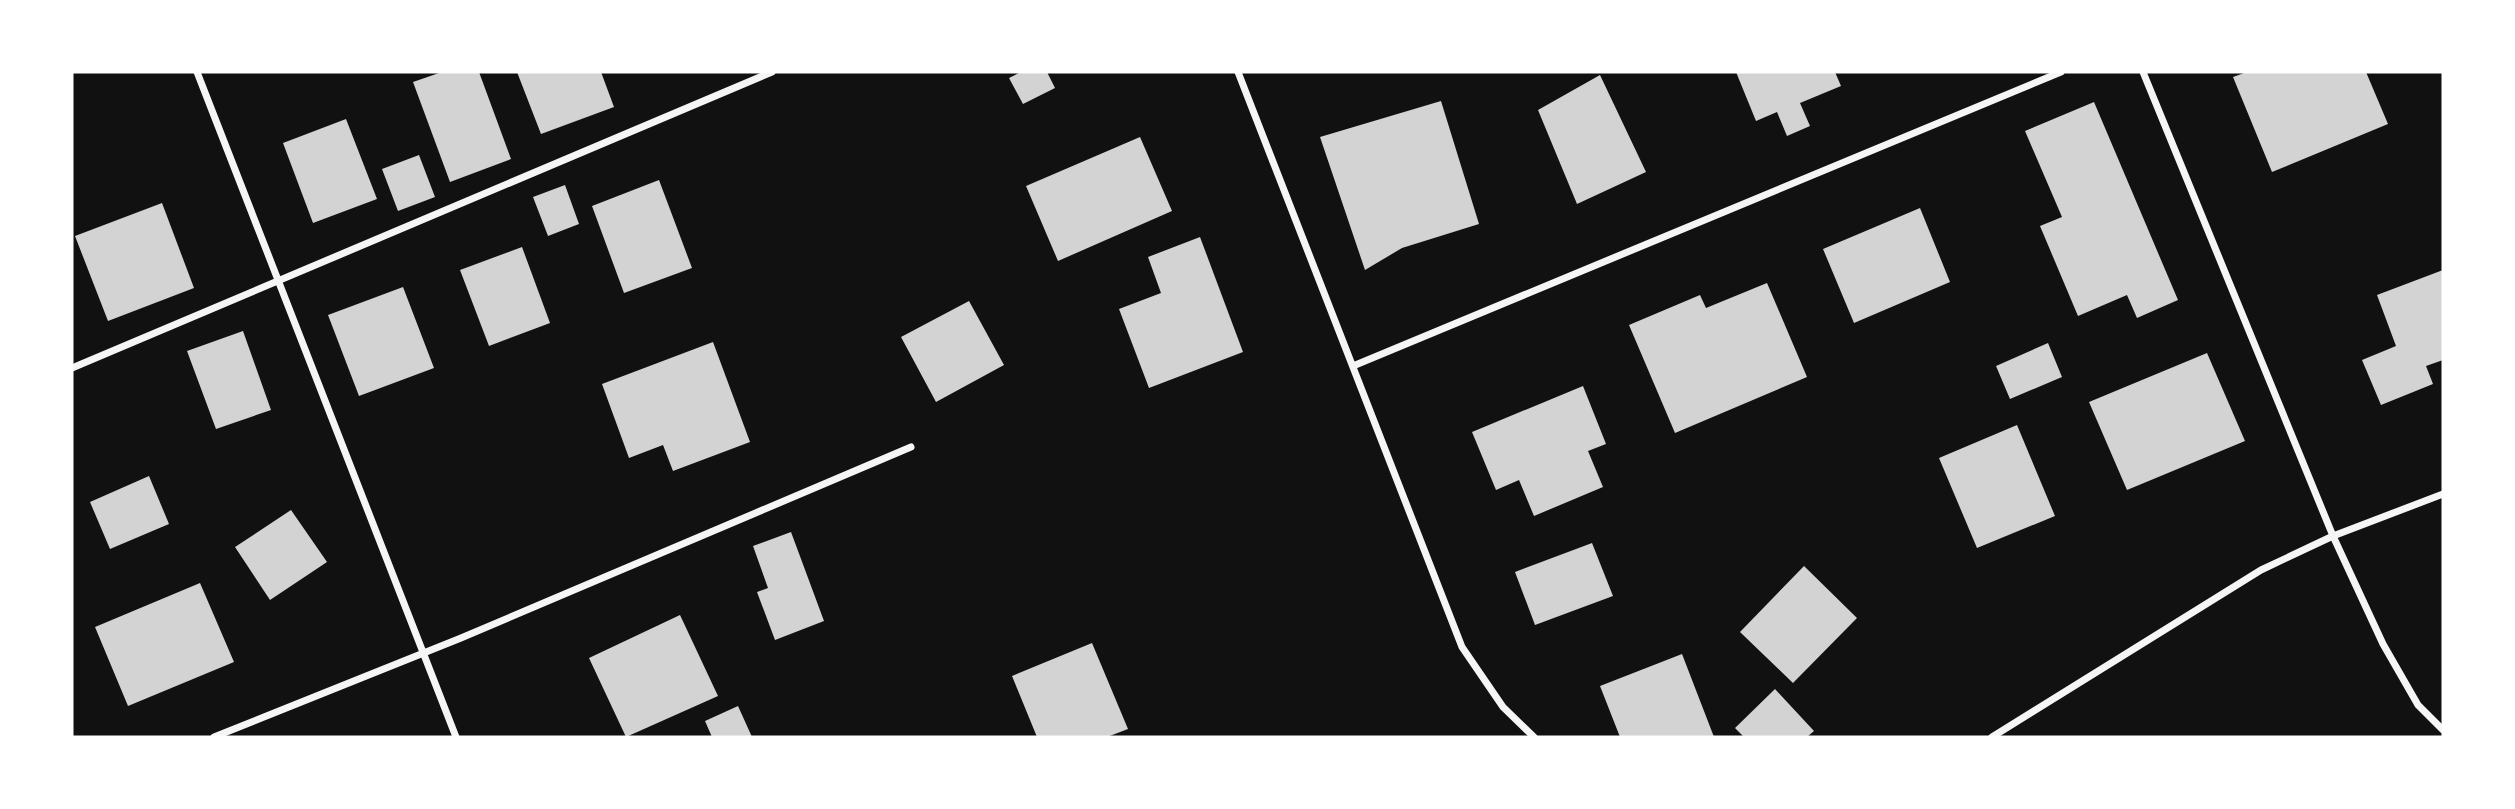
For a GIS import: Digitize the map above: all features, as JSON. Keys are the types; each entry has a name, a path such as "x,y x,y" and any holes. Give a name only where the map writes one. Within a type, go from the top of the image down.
{"street":[{"path":"197,72 456,737"},
{"path":"72,368 772,72"},
{"path":"1238,72 1462,647 1503,707 1534,737"},
{"path":"1353,366 2061,72"},
{"path":"2143,72 2333,536 2383,644 2418,705 2443,730"},
{"path":"214,737 423,654 911,447"},
{"path":"1992,737 2261,570 2333,536 2443,494"}],"building":[{"path":"442,72 479,72 511,159 450,182 413,82"},
{"path":"517,72 601,72 614,107 541,134"},
{"path":"1021,72 1047,72 1055,88 1023,104 1009,78"},
{"path":"1736,72 1835,72 1841,86 1800,103 1810,126 1787,136 1777,112 1756,121"},
{"path":"2247,72 2366,72 2388,124 2272,172 2233,77"},
{"path":"1600,75 1646,172 1577,204 1538,110"},
{"path":"1441,101 1479,224 1402,248 1365,270 1320,137"},
{"path":"2094,102 2178,300 2137,318 2127,295 2078,316 2040,226 2062,217 2025,131"},
{"path":"346,119 377,199 313,223 283,143"},
{"path":"1140,137 1172,211 1058,261 1026,186"},
{"path":"419,155 435,197 398,211 382,169"},
{"path":"659,180 692,268 624,293 592,206"},
{"path":"565,185 579,224 548,236 533,197"},
{"path":"162,203 194,288 108,321 75,236"},
{"path":"1920,208 1950,282 1854,323 1823,249"},
{"path":"1200,237 1243,352 1149,388 1119,309 1161,293 1148,257"},
{"path":"522,247 550,323 489,346 460,270"},
{"path":"2443,270 2443,360 2426,366 2433,384 2381,405 2362,360 2396,346 2377,295"},
{"path":"1767,283 1807,377 1675,433 1629,325 1700,295 1706,308"},
{"path":"403,287 434,368 359,396 328,315"},
{"path":"969,301 1004,365 936,402 901,337"},
{"path":"243,331 271,410 216,429 187,351"},
{"path":"713,342 750,442 673,471 663,445 629,458 602,384"},
{"path":"2048,343 2062,377 2010,399 1996,366"},
{"path":"2207,353 2245,441 2127,490 2089,402"},
{"path":"1583,386 1606,444 1588,451 1603,487 1534,516 1519,480 1496,490 1472,432"},
{"path":"2017,425 2055,516 1977,548 1939,458"},
{"path":"149,476 169,524 110,549 90,502"},
{"path":"291,510 327,562 270,600 235,547"},
{"path":"791,532 824,621 775,640 757,592 768,588 753,546"},
{"path":"1592,543 1613,596 1535,625 1515,572"},
{"path":"1804,566 1857,618 1793,683 1740,632"},
{"path":"200,583 234,662 128,706 95,627"},
{"path":"680,615 718,696 626,737 589,658"},
{"path":"1092,643 1128,729 1107,737 1037,737 1012,676"},
{"path":"1682,654 1714,737 1620,737 1600,686"},
{"path":"1775,689 1814,731 1807,737 1744,737 1735,728"},
{"path":"738,706 752,737 712,737 705,721"}]}
